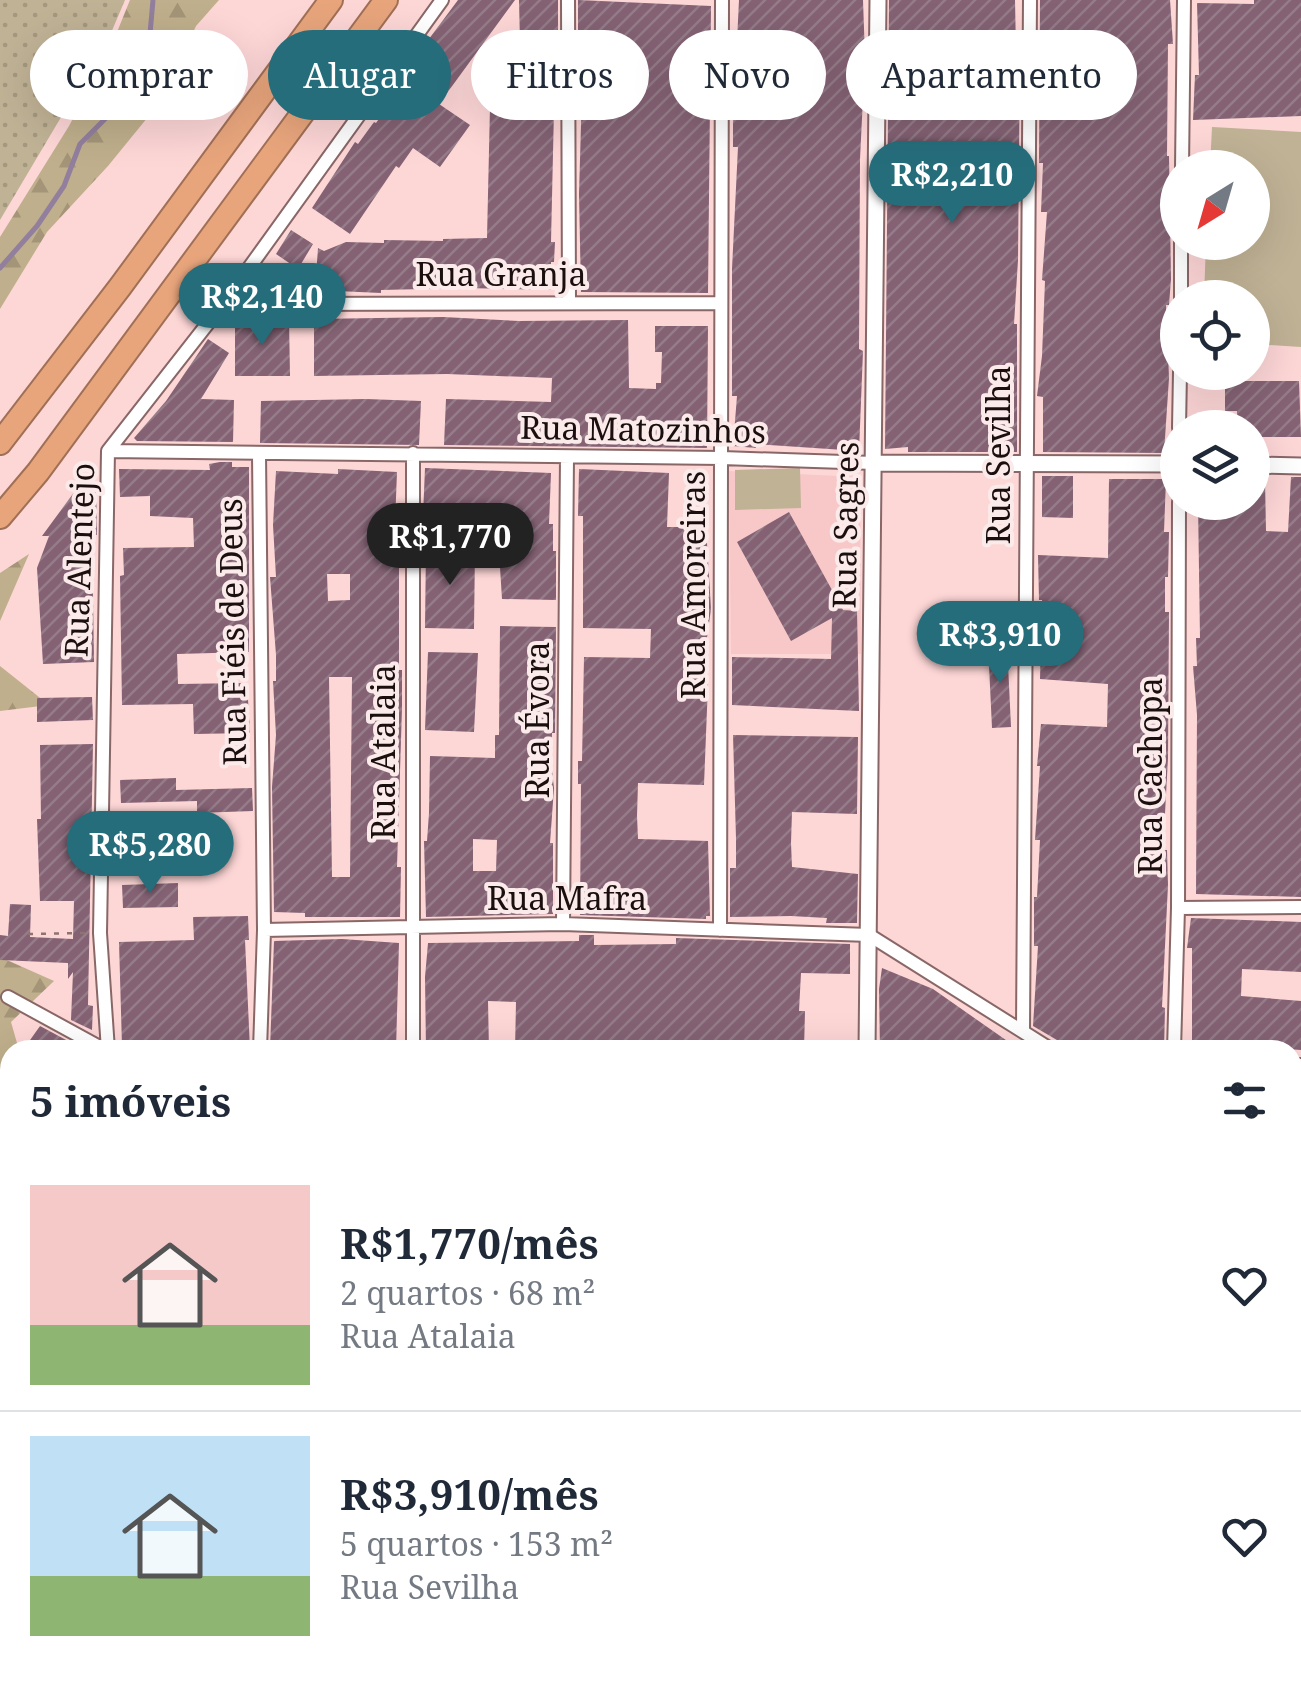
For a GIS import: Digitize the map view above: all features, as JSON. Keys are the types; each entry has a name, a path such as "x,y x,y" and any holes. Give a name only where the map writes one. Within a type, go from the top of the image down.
{"highway":[{"path":"0,443 331,0"},
{"path":"0,516 38,472 386,0"}],"street":[{"name":"Rua Alentejo","path":"105,1040 100,933 108,451 223,304 442,0"},
{"path":"568,0 569,302"},
{"name":"Rua Amoreiras","path":"720,930 722,0"},
{"name":"Rua Sagres","path":"868,1040 878,0"},
{"name":"Rua Sevilha","path":"1024,1031 1030,0"},
{"path":"1182,150 1184,0"},
{"name":"Rua Granja","path":"223,304 719,303"},
{"name":"Rua Matozinhos","path":"108,451 1160,464"},
{"name":"Rua Atalaia","path":"413,453 413,1040"},
{"name":"Rua Fiéis de Deus","path":"259,454 264,930 260,1040"},
{"name":"Rua Évora","path":"564,924 567,457"},
{"path":"1270,465 1301,466"},
{"name":"Rua Cachopa","path":"1174,1040 1179,520"},
{"path":"1178,908 1301,908"},
{"name":"Rua Mafra","path":"264,930 564,924 869,935"},
{"path":"869,935 1037,1040"},
{"path":"8,997 88,1040"}],"path":[{"path":"28,934 100,933"}],"shaded area":[{"path":"0,0 125,0 112,30 30,30 30,120 59,120 0,220"},
{"path":"1212,127 1301,132 1301,347 1270,345 1270,280 1205,280 1205,260 1270,260 1270,150 1211,150"},
{"path":"800,468 801,508 735,510 735,470"},
{"path":"729,471 860,477 861,654 731,654"}],"green space":[{"path":"130,0 219,0 194,30 118,30"},
{"path":"72,120 146,120 47,232 0,309 0,237"},
{"path":"29,554 0,621 0,573"},
{"path":"0,666 49,705 0,711"},
{"path":"0,957 54,981 11,1022 16,1040 0,1040"}],"building":[{"path":"458,0 515,0 493,30 471,30 471,60 451,88 451,30 436,30"},
{"path":"519,0 558,0 558,30 520,30"},
{"path":"578,0 711,6 711,30 669,30 669,120 710,120 708,293 581,292 581,120 649,120 649,30 578,30"},
{"path":"739,0 863,0 864,30 846,30 846,120 862,120 859,349 863,351 859,451 733,446 737,396 732,396 732,269 738,147 733,147 733,120 826,120 826,30 738,30"},
{"path":"889,0 1015,0 1016,30 889,30"},
{"path":"1040,0 1170,0 1173,44 1168,44 1167,150 1160,150 1160,260 1171,260 1171,279 1160,280 1160,390 1168,390 1167,410 1160,410 1160,453 1043,452 1043,397 1037,396 1047,212 1041,212 1039,120 1137,120 1137,30 1040,30"},
{"path":"1254,0 1301,0 1301,116 1193,120 1195,75 1199,75 1197,3 1254,4"},
{"path":"451,112 470,125 440,167 413,148 399,168 396,166 350,234 312,208 355,142 358,144 376,123 451,120"},
{"path":"490,120 554,120 551,242 555,242 551,290 315,290 318,248 324,251 346,242 487,238"},
{"path":"888,120 1019,120 1014,324 1017,452 885,449"},
{"path":"291,230 313,244 298,269 276,254"},
{"path":"235,319 289,319 290,376 235,376"},
{"path":"314,319 628,320 629,388 656,389 656,383 661,383 662,352 655,352 655,326 708,326 707,448 444,445 446,399 551,402 552,378 447,374 314,376"},
{"path":"208,339 229,353 201,399 234,400 233,442 137,441 134,438 166,401"},
{"path":"1270,381 1299,381 1301,437 1270,437 1270,410 1225,410 1225,390 1270,390"},
{"path":"261,401 421,401 419,445 260,443"},
{"path":"209,464 249,467 249,652 177,654 178,684 247,683 250,733 194,734 193,704 122,705 123,548 194,547 193,518 150,516 150,496 120,497 119,469 210,470"},
{"path":"425,468 551,473 549,524 553,524 556,551 556,600 502,599 497,520 423,516"},
{"path":"338,469 397,472 395,524 399,524 402,670 397,867 401,867 400,917 305,917 305,913 274,912 276,655 270,577 276,577 276,471 338,474","holes":["327,574 350,574 350,600 328,601","329,677 352,677 350,877 332,877"]},
{"path":"579,469 669,473 667,527 706,527 711,609 705,652 704,684 708,684 704,785 638,783 637,816 638,839 708,841 710,916 706,919 580,915 578,761 582,761 584,657 650,658 651,629 583,628"},
{"path":"86,476 96,482 97,535 92,535 94,662 43,664 37,568 49,536 42,536"},
{"path":"1042,476 1073,476 1073,518 1042,517"},
{"path":"1291,477 1301,477 1301,897 1196,894 1197,715 1193,666 1197,666 1196,638 1200,638 1198,520 1266,520 1266,531 1288,532"},
{"path":"1109,479 1160,479 1160,520 1164,520 1164,532 1169,532 1165,577 1165,612 1169,612 1163,850 1167,850 1168,885 1162,1007 1164,1040 1057,1040 1033,1026 1041,724 1107,727 1108,684 1040,679 1042,600 1038,555 1108,558"},
{"path":"789,512 843,610 857,611 859,711 732,705 732,657 831,659 832,618 791,641 737,542"},
{"path":"426,546 475,548 474,629 425,628"},
{"path":"500,626 556,627 550,843 553,914 426,917 424,841 429,813 430,756 495,758 495,735 499,735","holes":["473,839 497,840 496,871 473,871"]},
{"path":"1007,643 1011,727 992,728 988,644"},
{"path":"428,652 478,653 474,732 425,730"},
{"path":"92,697 93,720 37,722 37,698"},
{"path":"733,735 858,737 857,814 792,812 791,843 792,867 858,874 857,923 826,923 827,918 791,916 730,917 730,868 736,868"},
{"path":"93,744 88,1005 93,1006 92,1030 71,1020 73,972 68,979 68,963 0,960 0,935 8,936 10,904 31,905 30,937 73,939 74,901 40,901 40,745"},
{"path":"176,778 176,790 252,788 253,811 197,813 197,801 121,803 120,780"},
{"path":"178,883 178,907 123,908 122,885"},
{"path":"248,916 249,940 245,940 250,1040 122,1040 119,942 194,940 193,917"},
{"path":"1191,918 1301,922 1301,972 1242,969 1241,996 1301,1001 1301,1040 1192,1040 1192,948 1187,948"},
{"path":"579,935 594,935 594,945 676,944 676,938 850,944 850,974 801,973 799,1011 805,1011 804,1040 515,1040 516,1002 488,1001 489,1040 426,1040 428,943 579,941"},
{"path":"342,939 399,943 396,1040 270,1040 274,941"},
{"path":"882,968 933,989 1006,1040 880,1040"},
{"path":"40,1026 66,1040 30,1040"}],"waterway":[{"path":"0,268 37,226 64,186 80,144 120,104 150,34 153,0"}]}
